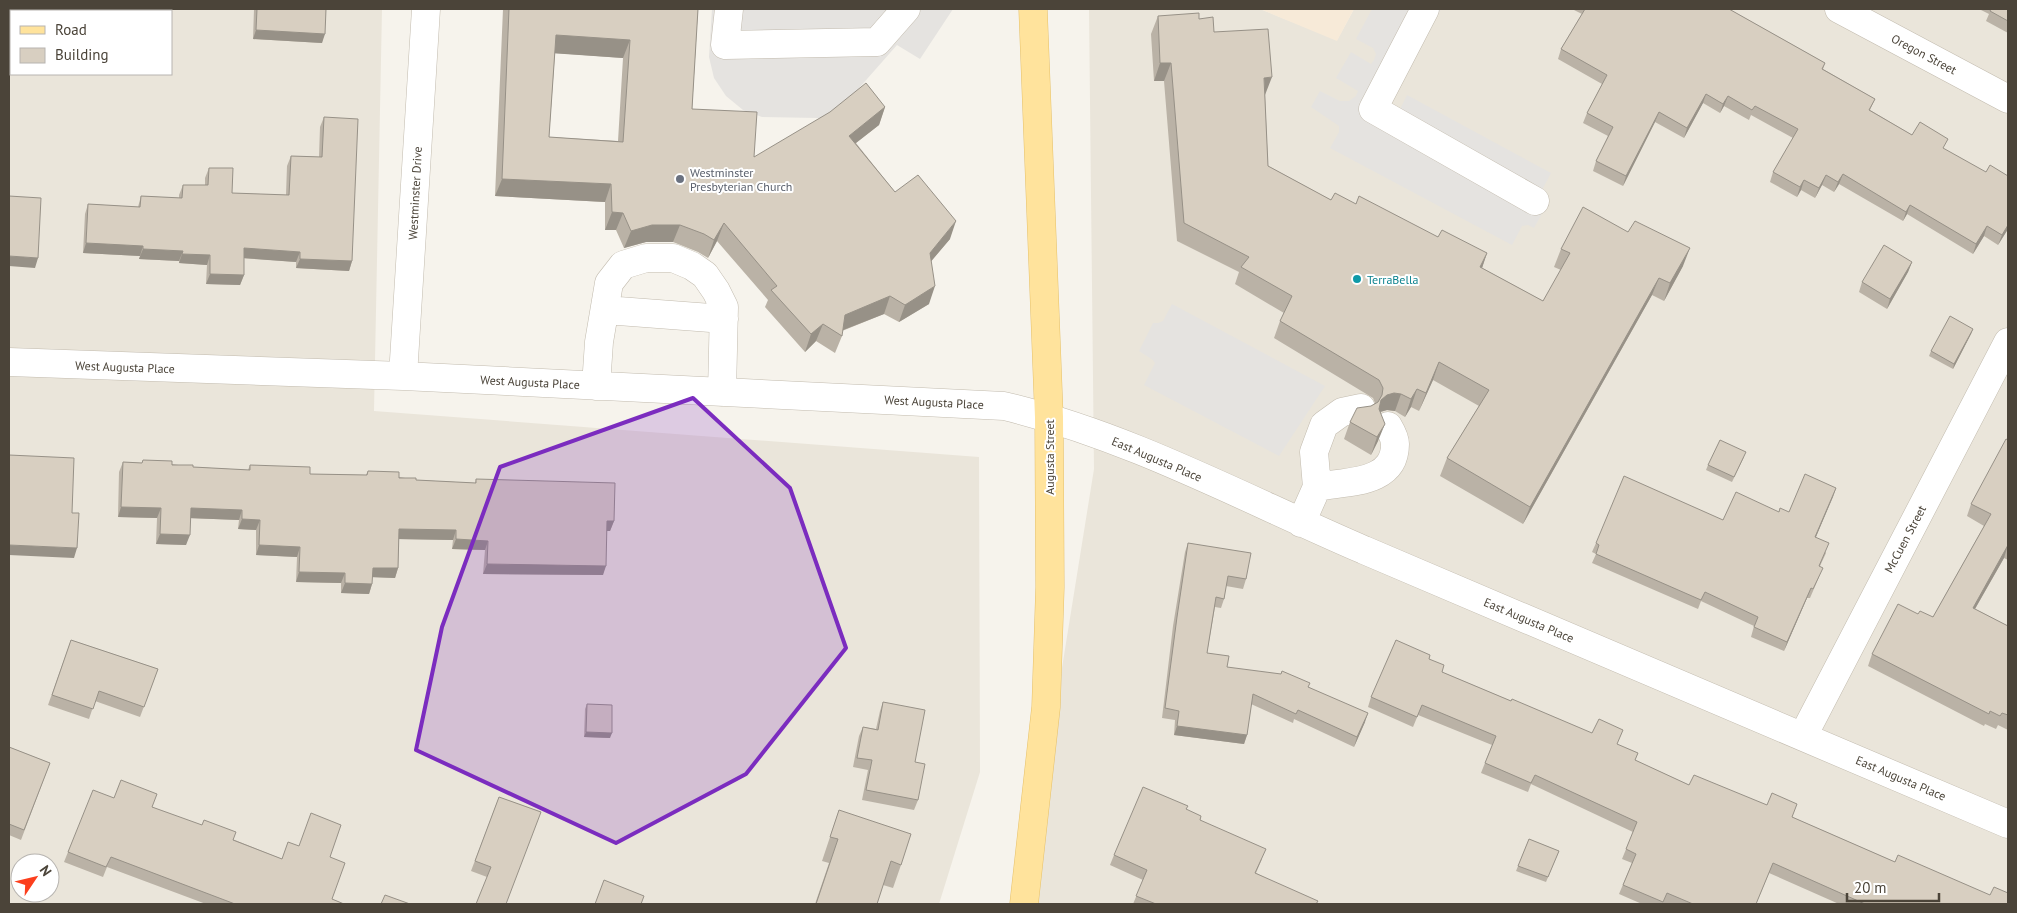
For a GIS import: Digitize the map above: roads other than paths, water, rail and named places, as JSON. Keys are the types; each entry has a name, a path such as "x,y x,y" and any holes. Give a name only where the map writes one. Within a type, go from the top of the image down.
{"main road":[{"name":"Augusta Street","path":"1024,904 1046,707 1050,587 1049,417 1033,9"}],"street":[{"name":"Westminster Drive","path":"404,376 426,9"},
{"path":"729,9 725,45 877,42 906,9"},
{"path":"1425,9 1373,109 1535,201"},
{"name":"Oregon Street","path":"1839,9 2008,99"},
{"path":"596,386 599,342 609,283 623,265 646,258 673,258 692,266 705,276 716,291 724,307 722,392"},
{"path":"605,310 724,319"},
{"name":"McCuen Street","path":"1802,736 2008,342"},
{"name":"West Augusta Place","path":"9,362 404,376 998,405 1049,417"},
{"path":"1301,523 1317,487 1314,452 1324,425 1342,412 1361,408"},
{"name":"East Augusta Place","path":"1049,417 1138,450 1301,523 2008,824"},
{"path":"1317,487 1363,480 1379,475 1392,463 1396,443 1388,426"}],"place":[{"name":"Westminster Presbyterian Church","path":"680,179"},
{"name":"TerraBella","path":"1357,279"}]}
